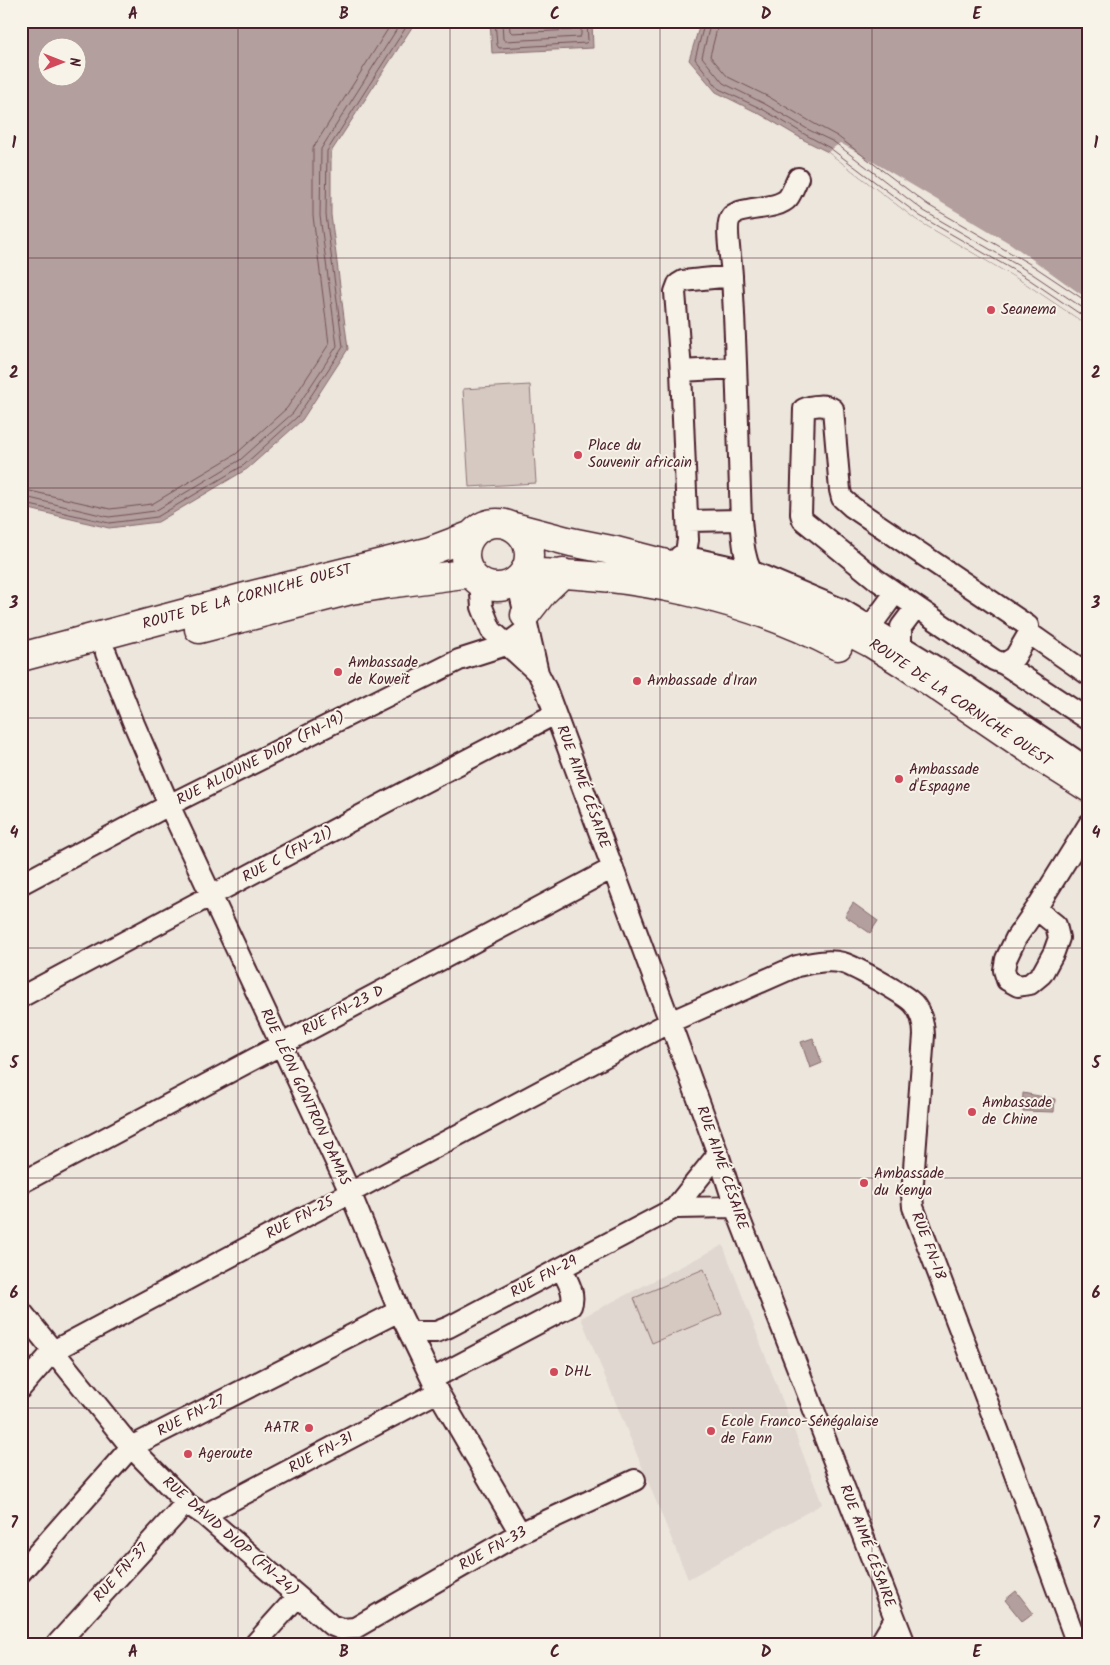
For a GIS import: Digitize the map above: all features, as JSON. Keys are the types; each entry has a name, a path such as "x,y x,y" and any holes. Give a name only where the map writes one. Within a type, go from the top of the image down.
{"highway":[{"path":"505,524 514,528 522,534 528,548 528,564 520,577 508,585 488,586 475,577 467,564 465,554 467,544 472,535 487,525 505,524"},
{"name":"ROUTE DE LA CORNICHE OUEST","path":"514,528 571,542 668,559 795,604 871,643 903,663 1089,788"},
{"name":"ROUTE DE LA CORNICHE OUEST","path":"21,657 262,592 430,551 472,535"},
{"name":"ROUTE DE LA CORNICHE OUEST","path":"520,577 563,573 647,583 710,597 778,619 819,636 859,657 911,689 1089,807"},
{"path":"526,622 543,592 563,573"},
{"name":"ROUTE DE LA CORNICHE OUEST","path":"21,676 106,652 351,590 388,584 475,577"}],"street":[{"path":"751,571 746,563 741,520 732,276 728,225 731,216 738,212 759,209 788,199 798,178"},
{"path":"668,559 686,552 688,546 676,292 678,284 683,281 732,276"},
{"path":"681,371 736,368"},
{"path":"1089,675 1030,633 1028,626 842,498 832,409 827,405 803,410 801,514 803,520 895,593 994,660 1004,664 1089,720"},
{"path":"688,521 741,520"},
{"path":"668,559 698,560 751,571 841,609 954,678 1089,769"},
{"path":"475,577 485,618 491,630 542,681"},
{"name":"RUE AIMÉ CÉSAIRE","path":"520,577 526,622 542,681 670,1022 718,1154 735,1208 905,1644"},
{"path":"870,627 895,593"},
{"path":"901,645 901,627 916,607"},
{"path":"506,645 526,622"},
{"path":"1004,664 1015,657 1030,633"},
{"name":"RUE ALIOUNE DIOP (FN-19)","path":"21,884 169,805 459,660 506,645"},
{"name":"RUE LÉON GONTRON DAMAS","path":"106,652 134,724 169,805 350,1192 399,1311 435,1386 520,1533"},
{"name":"RUE C (FN-21)","path":"21,997 555,714"},
{"path":"1036,909 1089,824"},
{"name":"RUE FN-23 D","path":"21,1183 612,868"},
{"name":"RUE FN-18","path":"670,1022 797,966 816,962 843,963 912,1002 917,1009 924,1026 924,1035 912,1196 913,1207 1009,1460 1076,1644"},
{"name":"RUE FN-25","path":"21,1388 53,1351 670,1022"},
{"path":"675,1208 718,1154"},
{"path":"675,1208 735,1208"},
{"name":"RUE FN-29","path":"409,1332 425,1333 443,1329 675,1208"},
{"name":"RUE FN-31","path":"204,1515 435,1386 571,1306 573,1300 572,1291 561,1268"},
{"name":"RUE DAVID DIOP (FN-24)","path":"21,1311 130,1447 186,1502 204,1515 331,1625 341,1629 355,1628"},
{"name":"RUE FN-27","path":"21,1572 130,1447 399,1311"},
{"name":"RUE FN-33","path":"355,1628 520,1533 635,1480"},
{"name":"RUE FN-37","path":"57,1644 186,1502"},
{"path":"255,1644 297,1597"},
{"path":"880,1644 896,1619"}],"shaded area":[{"path":"530,385 536,483 469,487 463,389"},
{"name":"Ecole Franco-Sénégalaise de Fann","path":"723,1245 822,1504 688,1579 581,1318"},
{"path":"704,1269 722,1314 652,1343 634,1298"}],"water":[{"path":"21,21 416,21 331,152 331,215 348,349 302,420 247,469 158,522 109,528 21,507"},
{"path":"490,21 592,21 593,48 492,53"},
{"path":"701,21 1089,21 1089,326 1025,283 917,220 828,152 716,92 689,60"},
{"path":"853,903 878,921 870,933 845,916"},
{"path":"813,1038 822,1063 810,1068 801,1042"},
{"path":"1023,1093 1055,1099 1054,1112 1022,1111"},
{"path":"1016,1591 1033,1613 1022,1621 1005,1600"}],"pier":[{"path":"840,143 1011,244 1089,300 1089,326 1025,283 917,220 828,152"}],"place":[{"name":"Seanema","path":"991,310"},
{"name":"Place du Souvenir africain","path":"578,455"},
{"name":"Ambassade de Koweït","path":"338,672"},
{"name":"Ambassade d'Iran","path":"637,681"},
{"name":"Ambassade d'Espagne","path":"899,779"},
{"name":"Ambassade de Chine","path":"972,1112"},
{"name":"Ambassade du Kenya","path":"864,1183"},
{"name":"DHL","path":"554,1372"},
{"name":"AATR","path":"309,1428"},
{"name":"Ecole Franco-Sénégalaise de Fann","path":"711,1431"},
{"name":"Ageroute","path":"188,1454"}]}
